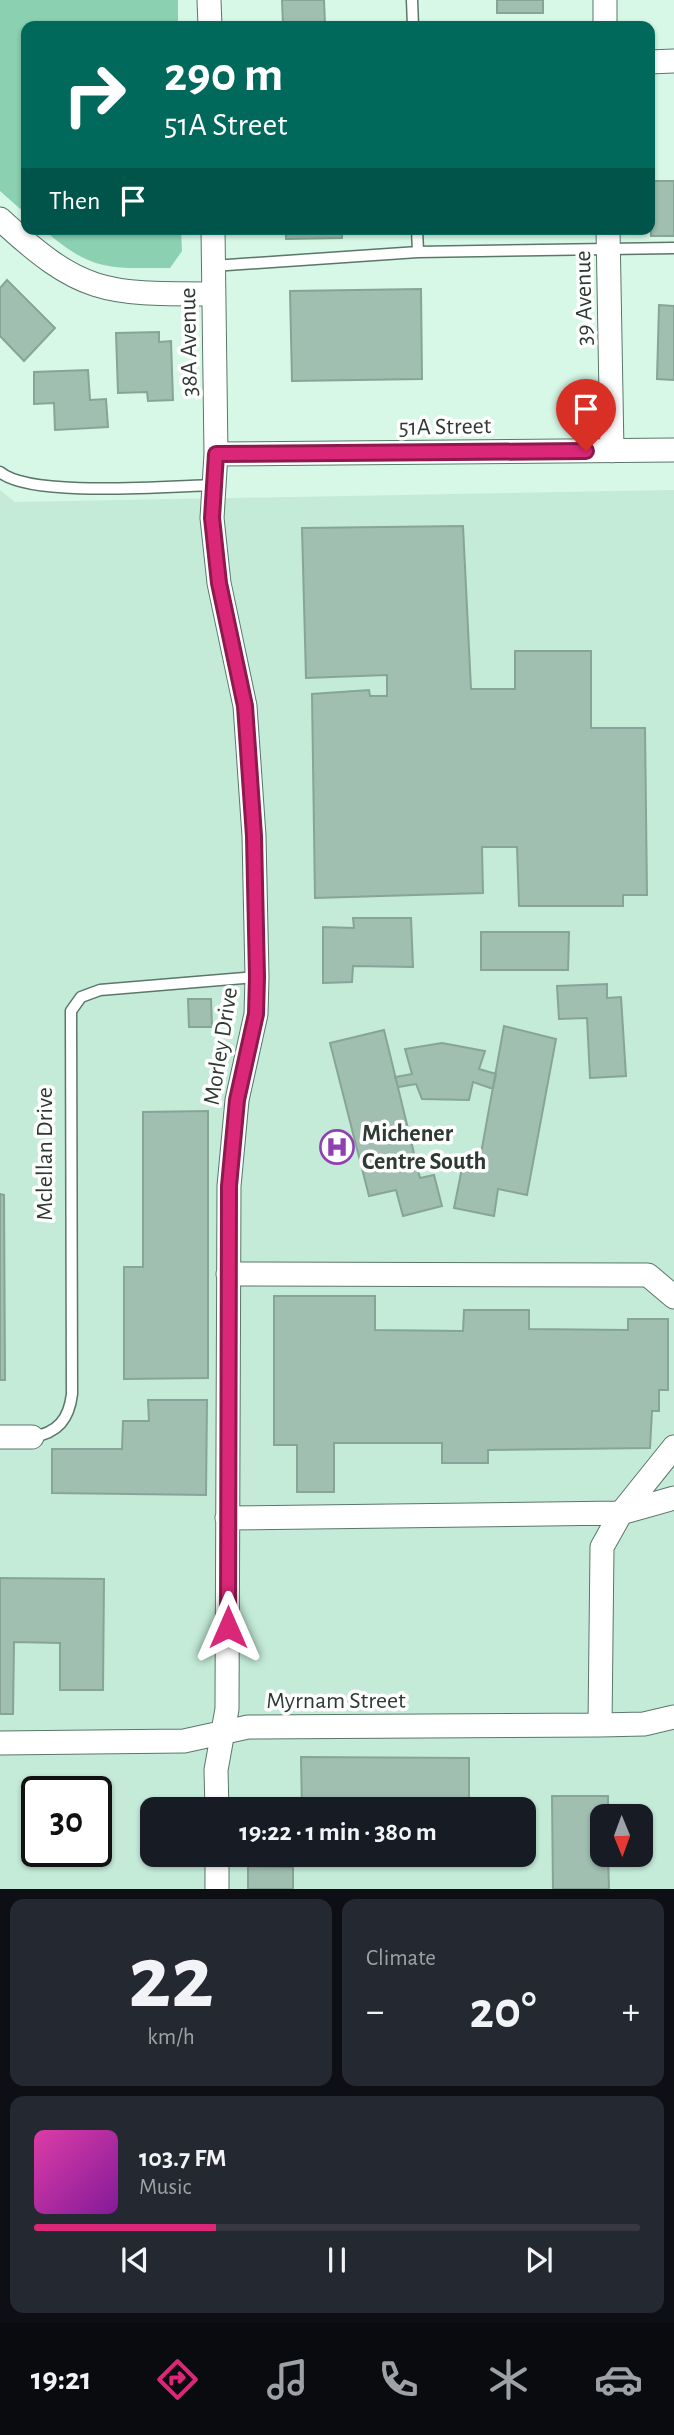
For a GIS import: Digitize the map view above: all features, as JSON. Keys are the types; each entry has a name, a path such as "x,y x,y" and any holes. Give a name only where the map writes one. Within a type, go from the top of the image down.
{"street":[{"path":"209,0 209,21"},
{"path":"605,0 605,21"},
{"path":"655,62 674,61"},
{"path":"0,219 61,271 97,287 145,294 213,294"},
{"name":"38A Avenue","path":"213,235 216,454"},
{"name":"39 Avenue","path":"608,239 612,451"},
{"name":"51A Street","path":"216,454 674,450"},
{"name":"Morley Drive","path":"216,454 212,518 219,583 245,706 254,836 257,977 255,1023 242,1078 229,1186 227,1709 216,1770 216,1797"},
{"path":"228,1274 648,1275 674,1297"},
{"name":"Mclellan Drive","path":"0,1437 32,1437"},
{"path":"600,1726 600,1556 605,1537 674,1447"},
{"path":"228,1518 621,1513 654,1501 674,1498"},
{"name":"Myrnam Street","path":"0,1743 184,1741 248,1727 600,1726 653,1723 674,1717"},
{"path":"217,1867 217,1889"}],"lane":[{"path":"412,0 413,21"},
{"path":"417,235 418,252"},
{"path":"213,266 608,239 674,248"},
{"path":"0,472 8,479 41,487 214,485"},
{"name":"Mclellan Drive","path":"32,1437 47,1435 60,1425 70,1413 72,1394 71,1011 81,998 100,990 257,977"}],"shaded area":[{"name":"Michener Centre South","path":"0,490 15,502 674,490 674,1889 0,1889"}],"green space":[{"path":"0,0 178,0 178,21 21,21 21,210 0,191"},
{"path":"50,235 181,235 182,251 170,268 131,268 102,265"}],"building":[{"path":"282,0 324,0 325,21 283,21"},
{"path":"497,0 543,0 543,13 497,13"},
{"path":"655,181 674,181 674,236 651,236 655,235"},
{"path":"286,235 342,235 342,238 286,239"},
{"path":"7,280 55,328 24,361 0,336 0,288"},
{"path":"421,289 422,379 292,381 290,291"},
{"path":"659,305 674,306 674,380 657,379"},
{"path":"159,332 159,342 171,341 173,400 148,401 147,392 118,393 116,333"},
{"path":"88,370 90,400 106,399 108,427 55,430 54,403 34,404 34,372"},
{"path":"463,526 471,689 515,689 515,651 591,651 591,728 645,728 647,895 623,895 623,906 519,906 517,847 482,847 483,893 315,898 312,694 369,690 370,696 387,696 387,675 306,678 302,528"},
{"path":"353,918 411,918 413,967 353,966 352,982 323,983 323,927 354,928"},
{"path":"481,932 569,932 568,970 481,970"},
{"path":"607,984 607,998 621,997 626,1076 590,1078 587,1018 559,1019 557,986"},
{"path":"188,999 211,999 212,1027 189,1027"},
{"path":"504,1026 556,1039 527,1195 498,1189 494,1216 454,1208 462,1168 478,1170"},
{"path":"384,1030 420,1178 434,1175 442,1206 403,1216 396,1190 369,1196 330,1043"},
{"path":"442,1043 485,1051 479,1069 496,1074 493,1089 473,1082 469,1100 422,1099 416,1084 398,1087 395,1077 412,1074 405,1049"},
{"path":"208,1111 208,1378 124,1379 124,1267 143,1267 143,1112"},
{"path":"0,1194 4,1195 5,1380 0,1380"},
{"path":"274,1296 375,1296 375,1330 463,1331 464,1310 529,1310 529,1329 628,1330 628,1319 668,1319 668,1390 659,1390 659,1411 652,1411 650,1448 488,1450 488,1463 442,1463 442,1443 334,1443 334,1492 297,1492 297,1445 274,1445"},
{"path":"148,1400 207,1400 206,1495 52,1493 52,1449 122,1449 123,1421 149,1421"},
{"path":"0,1578 104,1579 103,1690 60,1690 60,1643 14,1642 13,1714 0,1714"},
{"path":"301,1757 469,1758 469,1797 302,1797"},
{"path":"552,1796 608,1796 608,1804 590,1804 590,1867 608,1867 609,1889 553,1889"},
{"path":"248,1867 293,1867 293,1889 248,1889"}],"place":[{"name":"Michener Centre South","path":"337,1147"}],"route":[{"path":"228,1627 229,1186 237,1100 256,1014 257,977 254,836 245,706 219,583 212,518 216,454 586,451"}]}
